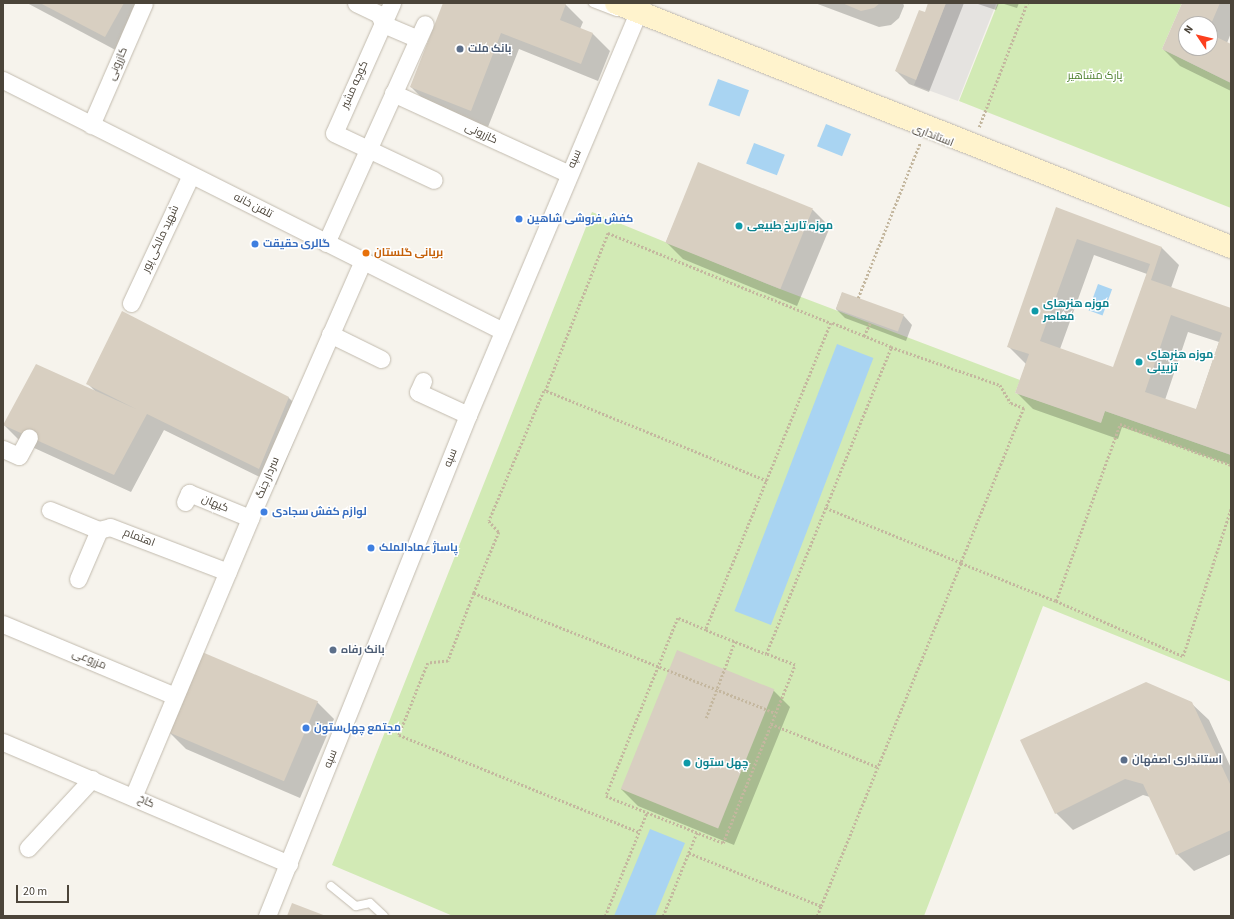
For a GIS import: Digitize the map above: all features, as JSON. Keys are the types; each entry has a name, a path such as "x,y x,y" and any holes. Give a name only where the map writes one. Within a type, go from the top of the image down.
{"main road":[{"path":"616,3 638,11"},
{"name":"استانداری","path":"638,11 1231,247"}],"street":[{"name":"کازرونی","path":"92,125 144,3"},
{"name":"كوچه مشير","path":"368,150 334,133 392,3"},
{"path":"326,243 422,32 383,24 379,14 362,4"},
{"name":"سپه","path":"267,916 468,415 638,11"},
{"name":"تلفن خانه","path":"3,80 503,331"},
{"name":"کازرونی","path":"394,93 569,174"},
{"path":"368,150 434,180"},
{"name":"شهید مالکی پور","path":"131,303 191,175"},
{"name":"سردار جنگ","path":"134,796 250,518 363,260"},
{"path":"330,334 381,358"},
{"path":"423,381 418,392 468,415"},
{"path":"3,449 19,456 29,437"},
{"name":"کیهان","path":"185,502 189,493 250,518"},
{"name":"اهتمام","path":"50,510 99,530 110,527 228,572"},
{"path":"78,579 99,530"},
{"name":"مزروعی","path":"3,624 175,696"},
{"name":"کاخ","path":"3,742 134,796 289,864"},
{"path":"28,848 92,779"}],"lane":[{"path":"593,3 638,11"},
{"name":"استانداری","path":"638,11 924,132 1231,253"},
{"path":"331,886 356,906 370,903 384,916"}],"path":[{"path":"973,144 1027,3"},
{"path":"858,298 924,132"},
{"path":"639,832 399,735 428,663 448,661 498,532 489,521 608,233 891,347 1000,384 1011,403 1024,408 817,916"},
{"path":"706,630 831,323"},
{"path":"864,336 870,323"},
{"path":"766,654 891,347"},
{"path":"544,391 767,481"},
{"path":"1056,601 1120,424 1231,465"},
{"path":"826,508 1056,601 1183,656 1231,508"},
{"path":"474,593 775,713"},
{"path":"678,618 735,641 795,665 722,842 606,796 678,618"},
{"path":"706,718 735,641"},
{"path":"771,724 878,767"},
{"path":"605,916 647,812"},
{"path":"663,916 697,832"},
{"path":"689,853 821,906"}],"green space":[{"name":"پارک مشاهیر","path":"998,3 1182,3 1162,49 1231,83 1231,208 959,101"},
{"path":"592,212 780,289 1020,380 1015,393 1101,422 1105,411 1231,455 1231,682 1043,606 924,916 453,916 332,865"}],"shaded area":[{"path":"946,3 996,4 958,101 914,85"}],"water":[{"path":"718,79 749,90 739,117 708,105"},
{"path":"826,124 851,134 842,156 817,146"},
{"path":"754,143 785,155 777,175 746,164"},
{"path":"1098,284 1112,289 1103,315 1088,310"},
{"path":"837,344 873,358 771,625 735,611"},
{"path":"650,829 685,843 655,916 614,916"}],"building":[{"path":"40,3 124,3 105,37"},
{"name":"بانک ملت","path":"443,3 564,3 566,4 560,20 593,33 581,64 501,33 471,111 410,87"},
{"path":"842,3 880,3 874,8 861,11"},
{"path":"928,3 946,3 916,80 895,71 919,10 925,12"},
{"path":"1182,3 1220,3 1214,16 1178,16 1178,56 1218,56 1218,38 1231,44 1231,83 1162,49"},
{"name":"موزه تاریخ طبیعی","path":"698,162 813,208 780,289 665,243"},
{"path":"1056,207 1162,247 1151,280 1231,308 1231,455 1105,411 1101,423 1015,393 1029,354 1007,347","holes":["1077,239 1150,264 1113,367 1040,341","1171,315 1222,333 1196,409 1145,392"]},
{"path":"842,292 904,315 898,331 836,309"},
{"path":"122,311 289,397 259,469 147,414 114,475 3,425 36,364 136,409 86,384"},
{"name":"چهل ستون","path":"677,650 774,689 718,828 621,789"},
{"path":"202,652 318,701 284,781 168,732"},
{"name":"استانداری اصفهان","path":"1146,682 1192,702 1231,786 1231,830 1176,855 1143,784 1125,779 1055,814 1020,740"},
{"path":"292,903 326,916 287,916"}],"place":[{"name":"بانک ملت","path":"460,49"},
{"name":"کفش فروشی شاهین","path":"519,219"},
{"name":"موزه تاریخ طبیعی","path":"739,226"},
{"name":"گالری حقیقت","path":"255,244"},
{"name":"بریانی گلستان","path":"366,253"},
{"name":"موزه هنرهای معاصر","path":"1035,311"},
{"name":"موزه هنرهای تزیینی","path":"1139,362"},
{"name":"لوازم کفش سجادی","path":"264,512"},
{"name":"پاساژ عمادالملک","path":"371,548"},
{"name":"بانک رفاه","path":"333,650"},
{"name":"مجتمع چهل‌ستون","path":"306,728"},
{"name":"استانداری اصفهان","path":"1124,760"},
{"name":"چهل ستون","path":"687,763"}]}
